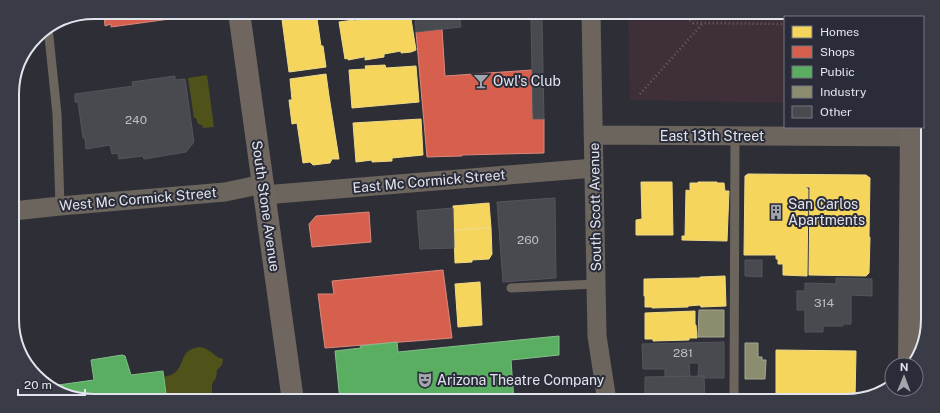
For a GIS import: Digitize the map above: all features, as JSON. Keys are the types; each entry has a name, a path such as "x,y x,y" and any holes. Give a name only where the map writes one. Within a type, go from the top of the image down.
{"street":[{"name":"South Stone Avenue","path":"240,19 292,394"},
{"name":"South Scott Avenue","path":"591,19 598,345 606,394"},
{"name":"East 13th Street","path":"593,135 735,136 917,133"},
{"path":"909,357 917,133"},
{"name":"East Mc Cormick Street","path":"263,190 594,168"},
{"name":"West Mc Cormick Street","path":"19,210 263,190"}],"lane":[{"path":"49,34 57,114 60,206"},
{"path":"734,394 735,136"},
{"path":"511,288 596,284"}],"path":[{"path":"689,19 693,23 784,24"},
{"path":"640,94 703,23"}],"shaded area":[{"path":"628,19 784,19 784,103 630,100"},
{"path":"207,75 214,127 203,128 202,125 198,124 196,118 194,118 188,78"},
{"path":"200,347 204,348 217,357 223,359 222,365 217,370 216,378 212,385 212,394 166,394 164,377 177,371 184,356 192,349"}],"building: Homes":[{"path":"282,19 317,19 326,67 289,72"},
{"path":"368,19 411,19 416,50 411,52 401,53 401,51 384,54 384,57 365,60 365,56 348,60 348,58 345,59 339,22"},
{"path":"385,65 386,68 416,66 419,102 352,108 349,70 366,69 365,66"},
{"path":"326,74 339,159 332,159 330,163 313,165 310,162 303,163 297,123 292,124 289,100 292,100 290,79"},
{"path":"421,119 423,155 392,158 392,161 372,162 372,160 356,162 353,123"},
{"name":"San Carlos Apartments","path":"748,174 866,175 870,178 869,273 866,276 809,275 810,187 806,187 808,189 807,276 783,275 783,264 778,264 776,255 744,255 745,176"},
{"path":"641,182 672,182 673,235 636,235 636,220 642,219"},
{"path":"690,183 724,183 725,191 729,191 727,241 682,240 682,236 685,236 686,190 690,191"},
{"path":"489,203 491,228 454,230 453,206"},
{"path":"491,228 492,254 489,259 455,263 454,230"},
{"path":"725,276 726,306 701,307 700,305 688,307 645,307 644,279"},
{"path":"480,282 482,325 458,327 455,284"},
{"path":"695,311 697,338 689,338 689,340 653,341 653,339 645,339 645,313"},
{"path":"776,350 856,351 855,394 776,394"}],"building: Shops":[{"path":"104,19 170,19 111,27 111,24 105,26"},
{"path":"442,29 445,76 532,70 533,119 544,119 544,153 427,157 416,32"},
{"path":"369,212 371,242 312,247 309,224 316,216"},
{"path":"443,270 452,338 325,348 318,294 334,294 332,281"}],"building: Public":[{"name":"Arizona Theatre Company","path":"559,336 559,355 511,360 513,394 339,394 335,351 361,348 360,346 397,342 398,352"},
{"path":"122,355 125,356 131,375 163,371 166,394 79,393 58,385 94,380 91,360"}],"building: Industry":[{"path":"699,310 724,310 724,337 698,337"},
{"path":"745,343 758,343 758,357 762,357 762,360 766,360 765,379 745,379"}],"building: Other":[{"path":"415,19 460,19 461,27 416,32"},
{"path":"531,19 542,19 544,119 533,119"},
{"path":"175,76 175,80 185,79 194,142 186,152 144,159 143,156 119,159 118,153 112,154 110,145 86,149 78,102 75,102 75,94 133,86 132,82"},
{"path":"555,198 556,278 503,282 497,202"},
{"path":"453,208 454,248 420,249 417,211"},
{"path":"745,260 762,260 762,277 745,276"},
{"path":"836,278 872,279 872,296 851,295 851,324 843,324 843,326 823,326 823,332 805,332 805,310 797,310 797,291 805,291 805,283 836,284"},
{"path":"724,342 724,378 704,378 704,376 698,376 699,363 689,363 690,376 665,377 665,369 643,369 642,344"},
{"path":"704,376 705,394 645,394 645,377"}],"place":[{"name":"Owl's Club","path":"481,81"},
{"name":"San Carlos Apartments","path":"776,212"},
{"name":"Arizona Theatre Company","path":"425,380"}]}
